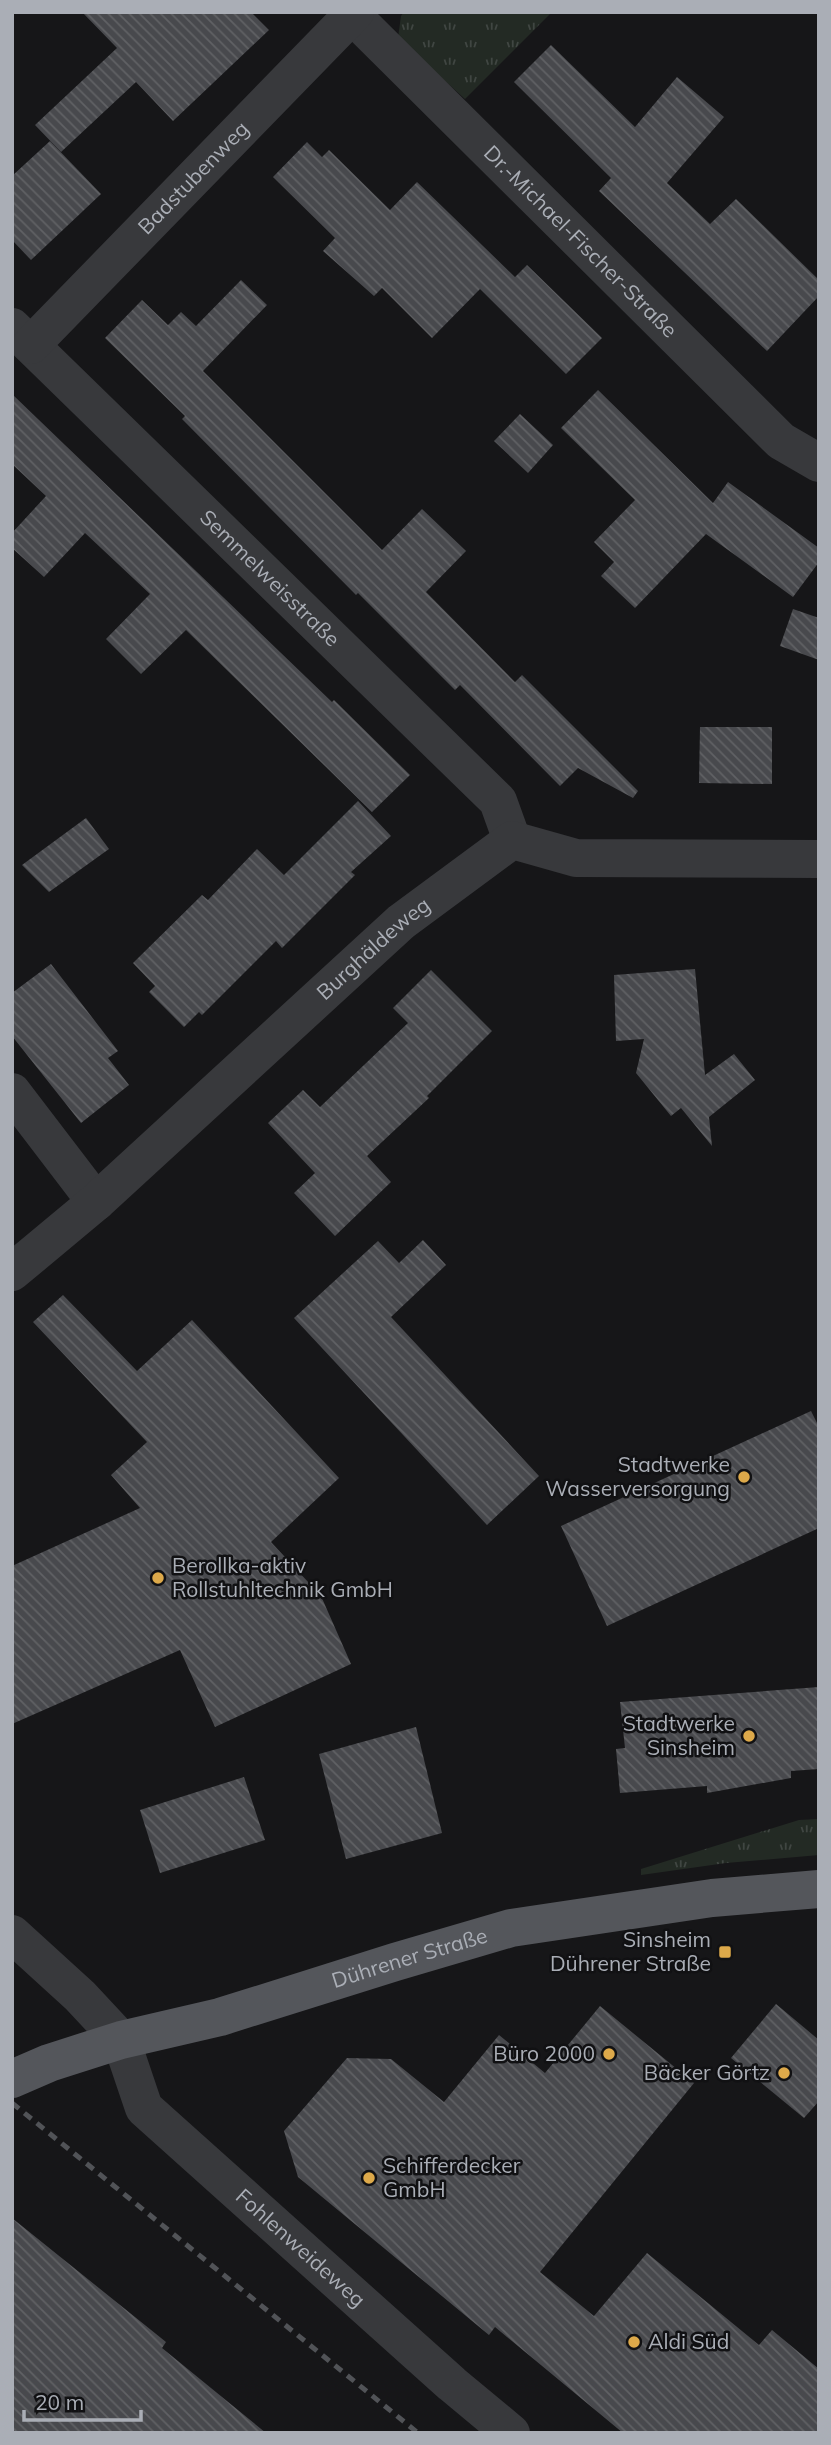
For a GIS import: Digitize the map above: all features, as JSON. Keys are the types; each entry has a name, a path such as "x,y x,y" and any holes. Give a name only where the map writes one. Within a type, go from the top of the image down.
{"main road":[{"name":"Dührener Straße","path":"12,2079 49,2063 121,2040 220,2017 511,1928 712,1898 819,1888"}],"street":[{"name":"Badstubenweg","path":"22,336 352,13"},
{"name":"Dr.-Michael-Fischer-Straße","path":"352,13 781,440 819,463"},
{"name":"Semmelweisstraße","path":"22,336 499,801 512,840"},
{"path":"512,840 576,858 819,859"},
{"name":"Burghäldeweg","path":"12,1272 96,1202 401,922 512,840"},
{"path":"12,1092 96,1202"},
{"path":"12,1934 80,1996 121,2040"},
{"name":"Fohlenweideweg","path":"121,2040 144,2108 452,2384 511,2433"}],"green space":[{"path":"404,12 552,12 465,99 398,38"},
{"path":"819,1819 819,1855 726,1863 641,1875 641,1869 799,1820"}],"building":[{"path":"82,12 251,12 269,30 173,121 136,82 61,152 35,125 117,48"},
{"path":"551,45 635,127 677,77 724,117 667,183 710,224 736,199 819,280 819,296 767,351 599,191 611,178 514,82"},
{"path":"50,141 101,194 31,260 12,240 12,176"},
{"path":"307,142 322,157 329,150 390,210 417,182 515,277 527,265 602,338 566,374 480,289 432,338 382,288 374,296 323,251 335,238 273,177"},
{"path":"241,280 267,305 203,371 382,550 422,509 466,551 426,592 515,682 522,675 638,791 633,798 578,768 560,786 460,685 455,690 358,593 356,595 182,419 185,416 105,338 142,300 168,325 181,312 196,326"},
{"path":"598,390 713,503 728,482 819,548 819,562 793,597 706,534 635,608 601,576 614,562 594,542 635,500 561,428"},
{"path":"12,394 410,775 372,812 186,630 141,674 106,639 150,594 85,533 44,577 12,548 12,533 46,496 12,464"},
{"path":"520,414 553,445 528,473 494,441"},
{"path":"793,609 819,618 819,660 780,646"},
{"path":"700,727 772,727 772,784 699,783"},
{"path":"358,801 391,836 351,872 355,875 282,948 276,941 202,1015 199,1012 184,1027 149,992 155,986 133,963 202,895 208,900 257,849 284,875"},
{"path":"86,818 109,849 49,892 22,865"},
{"path":"51,964 118,1051 108,1058 129,1085 81,1123 12,1036 12,993"},
{"path":"695,969 705,1075 734,1054 755,1080 709,1117 712,1146 681,1108 671,1116 636,1073 644,1039 616,1041 614,975"},
{"path":"431,970 492,1031 427,1096 429,1098 367,1156 391,1182 335,1236 294,1193 315,1173 268,1123 303,1090 320,1107 408,1023 393,1008"},
{"path":"423,1240 446,1265 391,1317 539,1476 487,1525 294,1318 378,1241 399,1263"},
{"path":"63,1295 137,1371 192,1320 339,1478 271,1542 321,1596 351,1664 215,1727 180,1650 12,1724 12,1566 140,1508 111,1475 147,1442 33,1322"},
{"name":"Stadtwerke Wasserversorgung","path":"811,1411 819,1427 819,1528 607,1626 561,1526"},
{"path":"819,1687 819,1769 791,1771 791,1778 707,1793 707,1786 620,1793 616,1749 625,1748 620,1702"},
{"path":"416,1727 442,1833 346,1859 319,1754"},
{"path":"244,1777 265,1840 160,1873 140,1810"},
{"name":"Bäcker Görtz","path":"776,2004 819,2040 819,2101 804,2118 731,2058"},
{"path":"600,2006 694,2083 540,2272 594,2316 647,2253 759,2345 772,2330 819,2369 819,2433 623,2433 495,2327 489,2335 298,2177 284,2131 347,2058 391,2059 444,2102 499,2035 545,2073"},
{"path":"12,2218 166,2342 162,2348 266,2433 12,2433"}],"railway":[{"path":"12,2103 418,2433"}],"place":[{"name":"Stadtwerke Wasserversorgung","path":"744,1477"},
{"name":"Berollka-aktiv Rollstuhltechnik GmbH","path":"158,1578"},
{"name":"Stadtwerke Sinsheim","path":"749,1736"},
{"name":"Sinsheim Dührener Straße","path":"725,1952"},
{"name":"Büro 2000","path":"609,2054"},
{"name":"Bäcker Görtz","path":"784,2073"},
{"name":"Schifferdecker GmbH","path":"369,2178"},
{"name":"Aldi Süd","path":"634,2342"}]}
